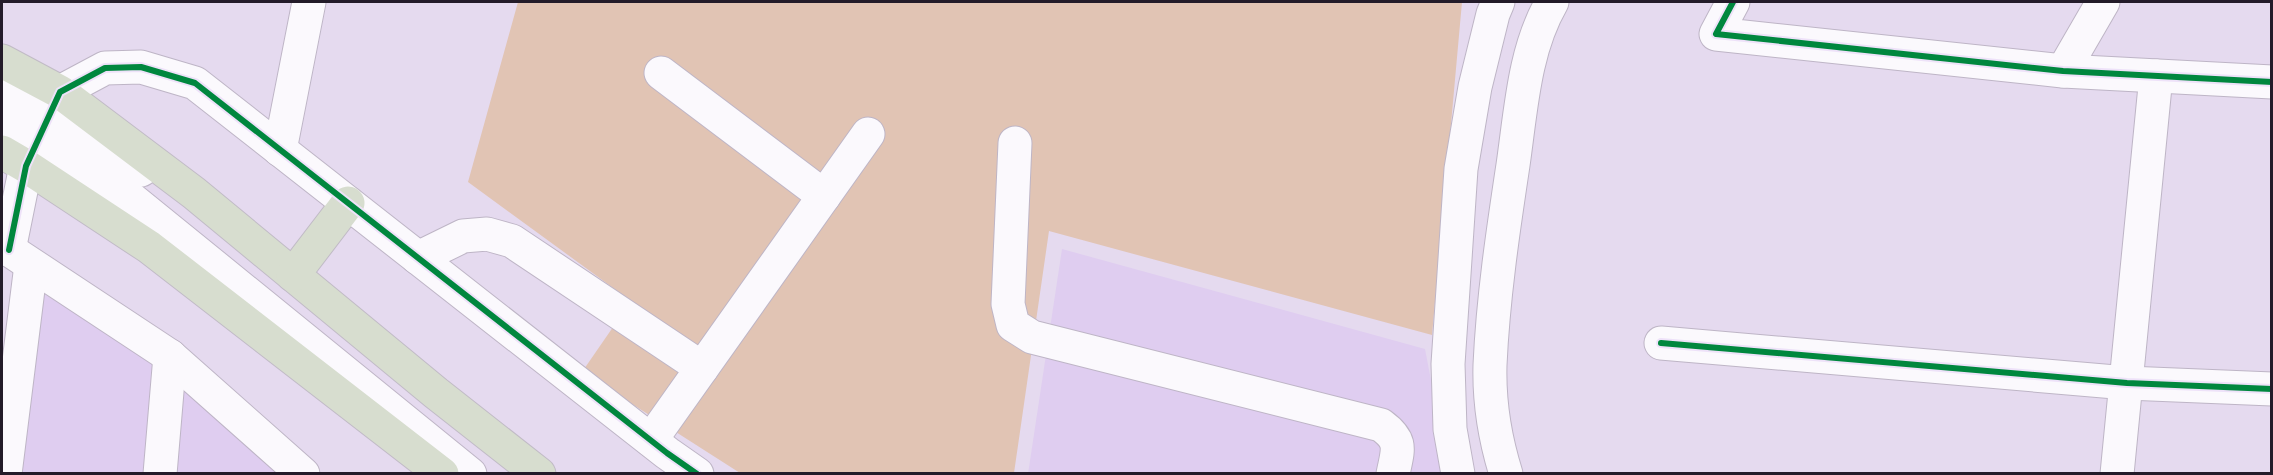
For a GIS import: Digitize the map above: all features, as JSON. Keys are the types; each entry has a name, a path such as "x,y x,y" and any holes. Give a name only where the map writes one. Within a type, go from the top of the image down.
{"highway":[{"path":"2,61 35,132 149,247 442,474"},
{"path":"35,132 194,193 436,393 539,474"},
{"path":"293,275 348,203"}],"street":[{"path":"280,150 309,2"},
{"path":"1458,474 1450,429 1448,364 1461,169 1475,87 1498,2"},
{"path":"1506,474 1498,450 1495,430 1490,366 1500,251 1527,70 1543,17 1552,2"},
{"path":"1733,2 1716,34 2063,70 2271,82"},
{"path":"2063,70 2103,2"},
{"path":"5,474 14,253 35,132 105,68 141,67 195,83 696,474"},
{"path":"661,73 824,196"},
{"path":"2117,474 2156,76"},
{"path":"2,86 35,132 124,193 470,474"},
{"path":"2,118 140,169 516,474"},
{"path":"651,440 868,134"},
{"path":"1015,143 1008,304 1013,325 1032,337 1381,424 1394,434 1398,448 1393,474"},
{"path":"418,258 464,236 487,234 512,241 702,368"},
{"path":"14,253 170,356 274,460 303,474"},
{"path":"1661,343 2127,383 2271,389"},
{"path":"160,474 170,356"}],"shaded area":[{"path":"518,2 1462,2 1432,335 1049,231 1014,473 740,473 582,372 631,301 468,182"},
{"path":"1062,249 1425,349 1449,474 1028,474"},
{"path":"39,291 157,363 287,474 17,474"}],"cycle path":[{"path":"1733,2 1716,34 2063,71 2272,82"},
{"path":"9,250 26,166 60,92 105,68 141,67 195,83 667,453 697,474"},
{"path":"1661,343 2127,383 2272,389"}]}
